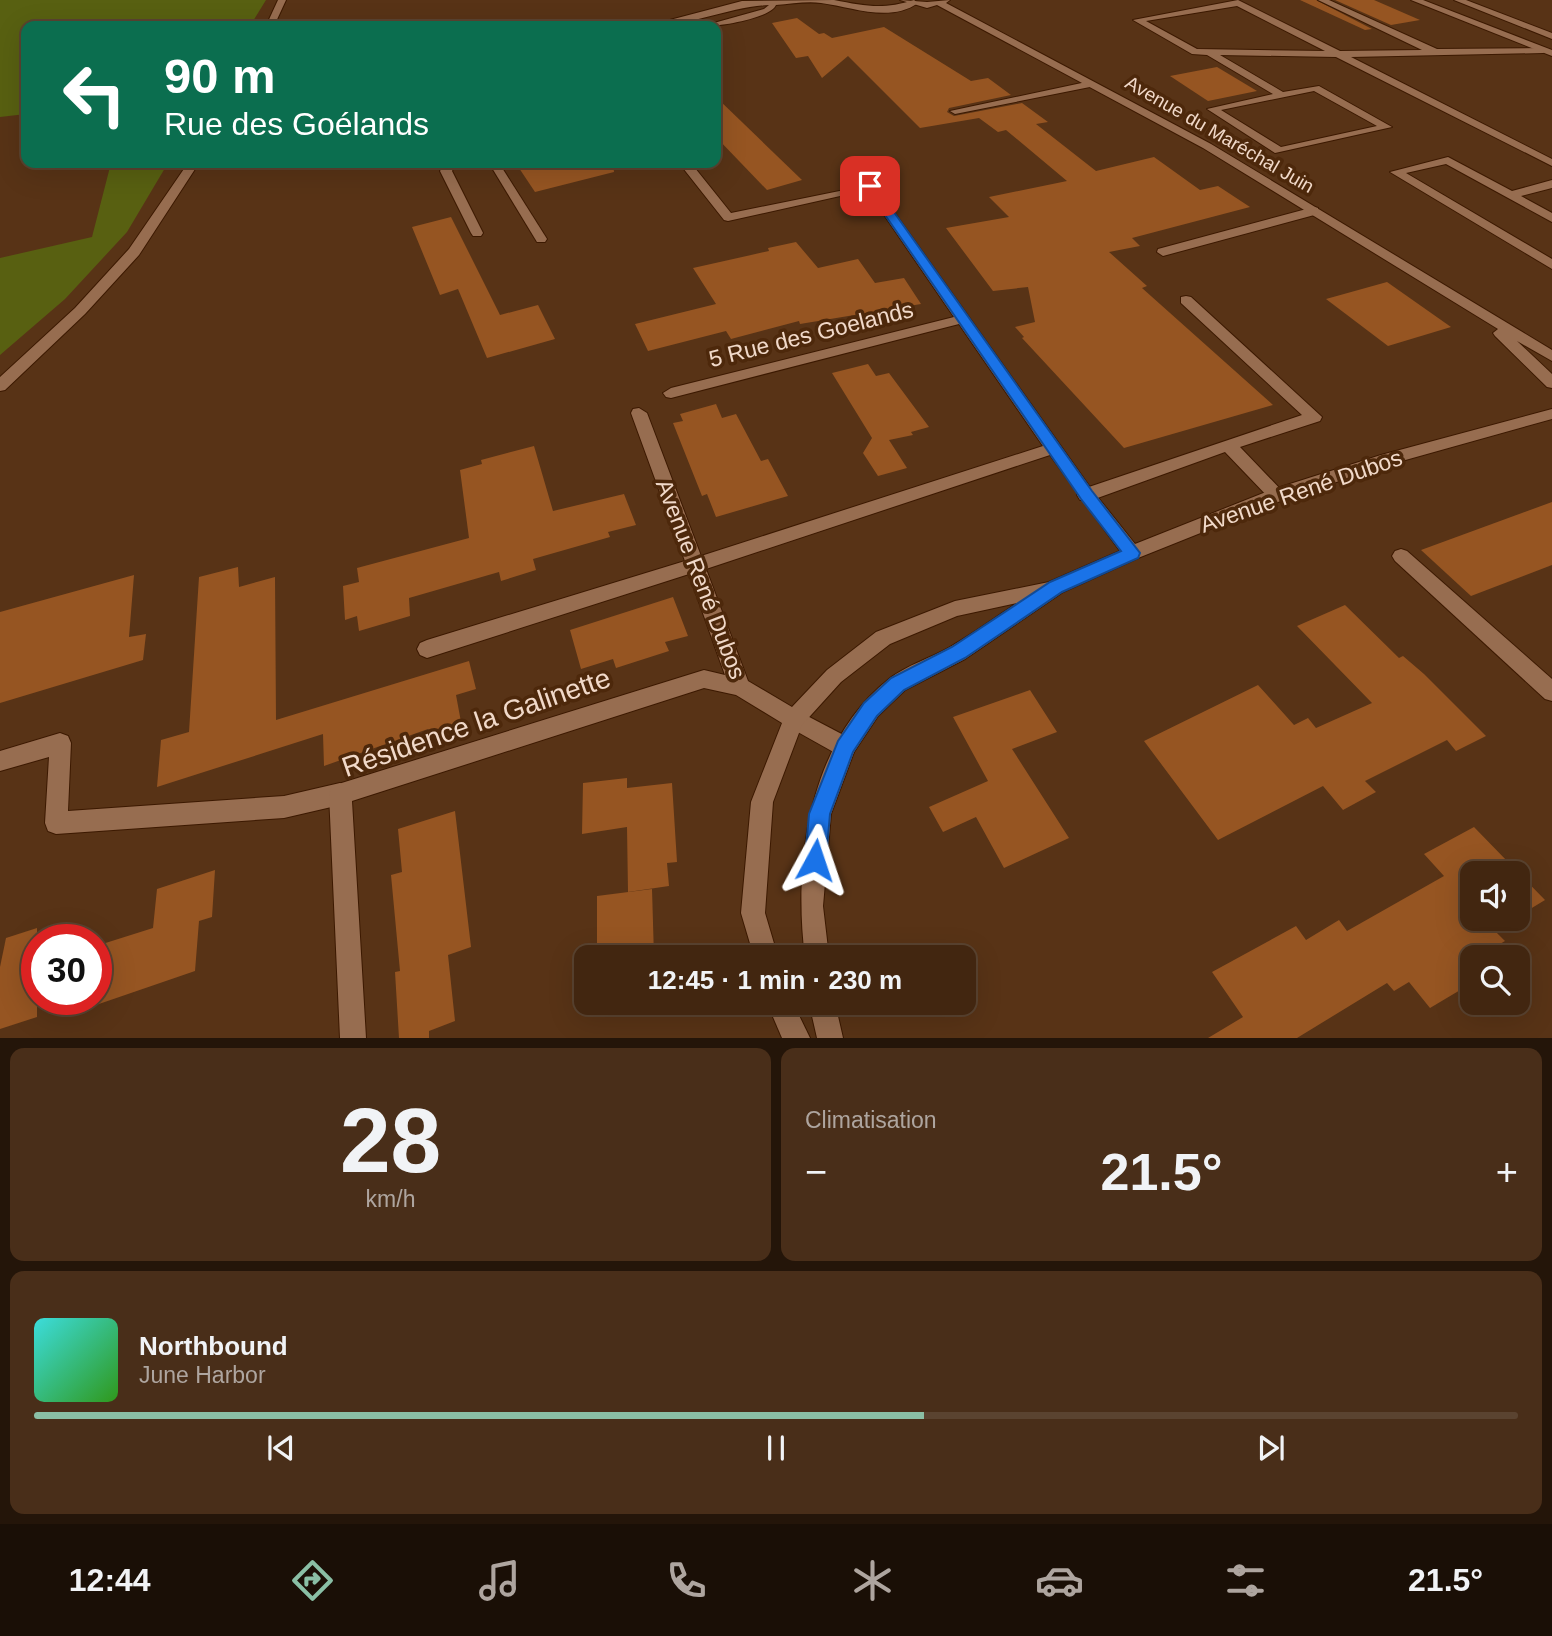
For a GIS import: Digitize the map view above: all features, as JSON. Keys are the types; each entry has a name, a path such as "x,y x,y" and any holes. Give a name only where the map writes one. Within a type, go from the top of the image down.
{"street":[{"path":"272,21 282,0"},
{"path":"1322,0 1437,53"},
{"path":"1415,0 1548,51"},
{"path":"1458,0 1552,36"},
{"path":"721,22 767,11 778,1"},
{"path":"672,21 742,4 778,1 843,2 885,12 901,10 909,2 943,1"},
{"name":"Avenue du Maréchal Juin","path":"943,1 1207,146 1552,356"},
{"path":"1548,51 1339,54 1195,52 1138,20 1238,3 1339,54 1552,163"},
{"path":"1208,52 1282,95 1315,88 1387,127 1279,151 1212,109 1282,95"},
{"path":"955,111 1091,84"},
{"path":"1552,218 1448,160 1396,172 1552,265"},
{"path":"0,386 80,311 134,252 190,168"},
{"path":"448,168 446,171 477,233"},
{"path":"497,168 541,239"},
{"path":"689,168 728,217 870,186 1086,495 1132,553"},
{"path":"1510,195 1552,184"},
{"path":"1163,252 1314,211"},
{"path":"1086,495 1314,417 1186,300"},
{"name":"Avenue du Maréchal Juin","path":"1475,309 1552,383"},
{"name":"5 Rue des Goelands","path":"671,394 963,319"},
{"name":"Avenue René Dubos","path":"639,413 740,687 794,719"},
{"name":"Avenue René Dubos","path":"816,945 811,906 820,814 845,747 871,709 898,684 958,653 1056,587 1132,553 1278,495 1381,461 1552,414"},
{"path":"1228,445 1278,495"},
{"path":"427,649 696,565 1054,448"},
{"path":"1401,556 1552,692"},
{"name":"Avenue René Dubos","path":"762,945 753,913 762,802 794,719 834,676 883,638 954,609 1056,587"},
{"name":"Résidence la Galinette","path":"352,1038 340,794 704,678 740,687"},
{"path":"794,719 845,747"},
{"path":"0,761 60,743 56,823 284,807 340,794"},
{"path":"784,1015 797,1038"},
{"path":"824,1015 830,1038"}],"green space":[{"path":"0,0 266,0 253,21 21,21 21,115 0,117"},
{"path":"110,168 165,168 127,232 65,299 0,355 0,258 92,237"}],"building":[{"path":"1300,0 1316,0 1372,29 1365,30"},
{"path":"1335,0 1374,0 1420,20 1391,25"},
{"path":"797,18 819,34 824,33 832,38 884,27 971,81 988,78 1011,95 949,108 947,112 954,116 1022,103 1048,122 1036,124 1096,171 1154,157 1200,190 1218,186 1250,207 1132,238 1140,246 1109,252 1147,286 1142,288 1273,405 1124,448 1022,338 1024,337 1015,327 1035,322 1028,287 993,291 946,228 1009,217 989,197 1067,181 1006,130 998,132 979,118 920,128 848,56 822,78 808,56 796,58 772,23"},
{"path":"1217,67 1257,91 1208,101 1170,76"},
{"path":"721,102 802,180 767,190 721,142"},
{"path":"519,168 614,168 614,172 535,192"},
{"path":"451,217 500,315 538,305 555,339 487,358 458,289 440,295 412,227"},
{"path":"796,242 818,268 858,259 875,283 904,278 921,304 800,324 799,321 731,339 726,331 648,351 635,324 716,304 693,268 769,251 768,248"},
{"path":"1387,282 1451,327 1388,346 1326,299"},
{"path":"868,364 876,376 889,373 929,427 911,432 913,435 889,440 907,468 878,476 863,453 872,438 832,373"},
{"path":"716,404 722,418 736,414 761,461 768,459 788,496 716,517 707,494 702,496 673,423 683,421 680,414"},
{"path":"534,446 553,511 624,494 636,525 608,532 610,537 533,559 536,570 501,581 499,572 409,598 410,616 359,631 357,616 345,620 343,586 359,582 357,568 469,538 460,470 482,464 481,460"},
{"path":"1552,502 1552,565 1471,596 1421,550"},
{"path":"238,567 239,587 275,577 276,720 469,661 476,689 456,695 461,722 431,731 428,729 324,766 323,734 157,787 161,740 189,732 199,577"},
{"path":"134,575 129,637 146,634 143,660 0,703 0,612"},
{"path":"673,597 688,636 665,642 669,651 616,668 613,659 581,669 570,630"},
{"path":"1345,605 1399,658 1403,656 1424,674 1486,736 1456,751 1447,740 1365,781 1376,792 1343,810 1323,786 1218,840 1144,741 1258,685 1294,725 1308,718 1316,728 1372,703 1297,626"},
{"path":"1030,690 1057,732 1012,749 1069,838 1004,868 976,817 943,832 929,807 988,781 953,717"},
{"path":"627,778 627,788 672,783 677,862 667,863 669,886 628,892 627,827 582,834 583,783"},
{"path":"455,811 471,947 448,955 455,1021 429,1031 429,1038 399,1038 395,972 400,971 391,875 402,872 398,829"},
{"path":"1474,827 1507,861 1460,861 1460,931 1495,931 1505,941 1498,945 1460,945 1460,990 1430,1008 1409,982 1394,991 1387,983 1297,1038 1208,1038 1243,1017 1212,972 1296,926 1306,940 1339,920 1347,931 1444,876 1424,854"},
{"path":"215,870 212,917 199,921 195,971 112,1000 112,941 153,928 157,889"},
{"path":"1530,885 1545,900 1530,909"},
{"path":"652,889 654,945 597,945 597,896"},
{"path":"21,933 21,1015 37,1017 0,1029 0,967 6,938"}],"route":[{"path":"815,860 820,814 845,747 871,709 898,684 958,653 1056,587 1132,553 1086,495 870,186"}]}
